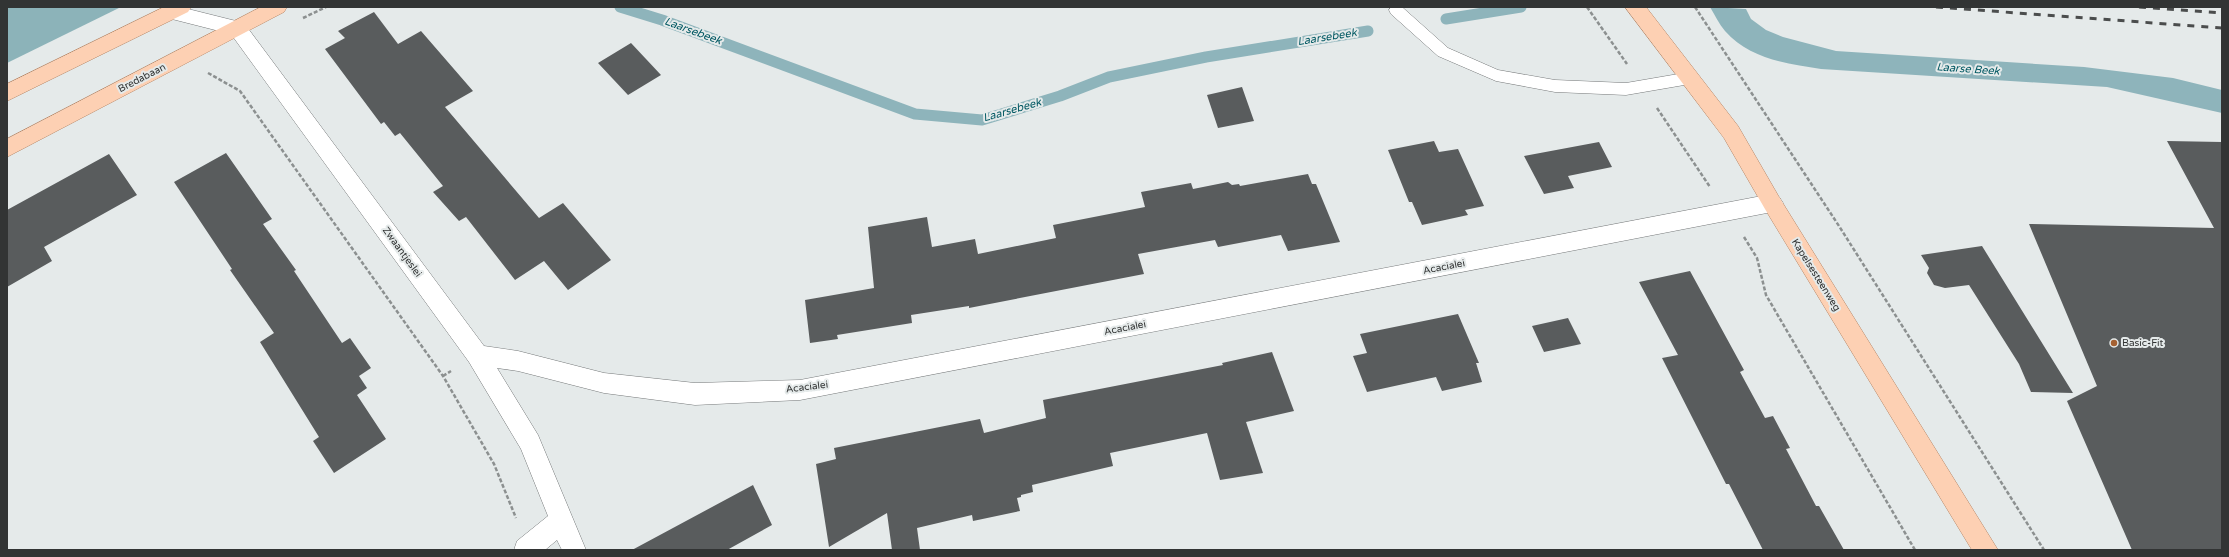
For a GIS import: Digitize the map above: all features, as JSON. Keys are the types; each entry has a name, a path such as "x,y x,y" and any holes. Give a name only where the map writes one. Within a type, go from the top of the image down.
{"main road":[{"name":"Bredabaan","path":"7,149 278,7"},
{"name":"Kapelsesteenweg","path":"1635,7 1731,132 1772,203 1986,550"},
{"path":"7,93 176,10"}],"street":[{"path":"176,10 237,28"},
{"name":"Zwaantjeslei","path":"237,28 477,355 530,443 574,550"},
{"name":"Acacialei","path":"477,355 518,361 604,383 695,394 800,390 1772,203"},
{"path":"527,549 562,520"}],"lane":[{"path":"1396,10 1443,52 1496,75 1555,86 1626,90 1690,78"}],"path":[{"path":"1587,7 1757,258 1766,295 1915,550"},
{"path":"1695,7 1839,226 2044,550"},
{"path":"201,70 240,91 443,376 494,464 527,549"}],"shaded area":[{"path":"7,7 121,7 7,63"}],"water":[{"name":"Laarse Beek","path":"1710,7 1746,9 1751,19 1766,30 1783,37 1836,51 2084,67 2173,78 2222,90 2222,113 2107,87 1821,69 1795,65 1770,59 1746,48 1725,31"}],"building":[{"path":"374,12 398,44 421,31 473,91 445,107 539,218 563,203 611,260 568,290 544,261 515,280 466,217 459,221 433,192 443,186 400,133 395,136 384,122 381,124 325,49 345,38 338,31"},
{"path":"631,43 661,75 628,95 598,63"},
{"path":"1242,87 1254,121 1218,128 1207,95"},
{"path":"1434,141 1439,152 1458,149 1484,206 1465,210 1468,215 1422,225 1412,202 1409,202 1388,150"},
{"path":"2167,141 2222,142 2222,550 2132,550 2067,401 2097,386 2029,224 2214,228"},
{"path":"1599,142 1612,167 1568,176 1574,188 1544,194 1524,156"},
{"path":"226,153 272,219 263,224 296,270 294,271 342,343 350,338 371,368 359,376 367,388 357,395 386,439 334,473 313,441 319,437 260,342 274,333 230,270 232,269 174,182"},
{"path":"109,154 137,195 44,247 52,261 7,287 7,210"},
{"path":"1308,174 1312,184 1316,184 1340,242 1288,251 1281,235 1218,247 1215,240 1138,254 1144,274 969,308 969,306 911,315 912,323 837,335 838,339 810,343 805,300 874,288 868,227 927,217 932,247 975,239 978,254 1056,238 1053,225 1145,207 1141,192 1191,183 1193,189 1228,182 1232,185 1239,184 1240,186"},
{"path":"1982,246 2073,393 2031,392 2019,364 1969,285 1945,288 1934,285 1927,273 1929,268 1921,255"},
{"path":"1690,271 1744,370 1740,372 1765,418 1773,416 1790,448 1786,449 1816,506 1819,506 1844,550 1763,550 1729,484 1726,484 1662,358 1678,355 1639,282"},
{"path":"1458,314 1479,363 1476,363 1482,382 1442,391 1436,377 1367,392 1353,356 1367,353 1360,334"},
{"path":"1568,318 1581,344 1544,352 1532,326"},
{"path":"1272,352 1294,411 1246,422 1263,473 1220,480 1207,433 1110,453 1113,466 1032,485 1033,492 1021,495 1021,497 1017,498 1020,511 973,521 972,515 917,528 920,550 892,550 887,513 829,547 816,464 836,459 834,448 980,419 984,433 1046,418 1043,400 1223,365 1222,363"},
{"path":"753,485 772,525 727,550 632,550"}],"waterway":[{"name":"Laarsebeek","path":"620,7 662,20 915,114 982,120 1060,96 1109,77 1206,57 1368,31"},
{"name":"Laarsebeek","path":"1446,19 1521,7"}],"railway":[{"path":"1936,7 2222,28"},
{"path":"2139,7 2222,13"}],"place":[{"name":"Basic-Fit","path":"2114,343"}]}
